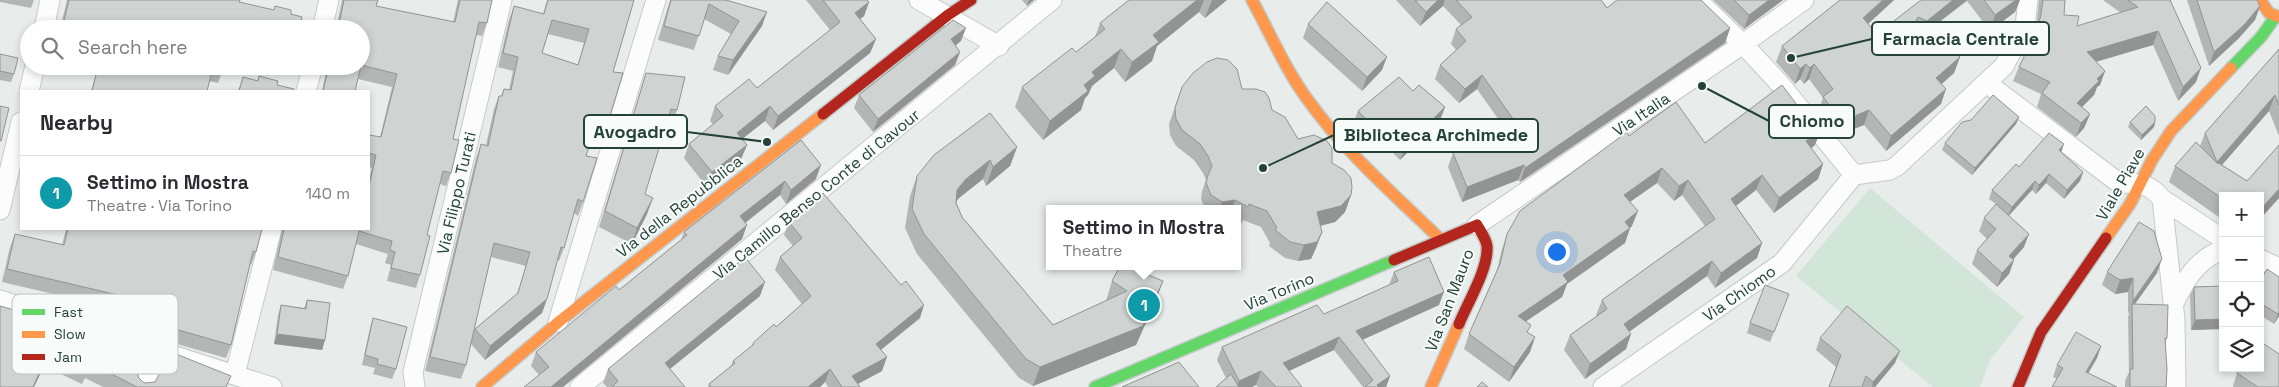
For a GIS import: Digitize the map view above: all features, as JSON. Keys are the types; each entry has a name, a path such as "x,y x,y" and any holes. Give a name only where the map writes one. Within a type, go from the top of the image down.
{"street":[{"path":"46,20 50,0"},
{"path":"324,20 330,0"},
{"name":"Via Filippo Turati","path":"415,387 413,372 502,0"},
{"path":"558,322 656,0"},
{"path":"919,0 999,46"},
{"name":"Via della Repubblica","path":"482,387 558,322 948,16 971,0"},
{"name":"Via Camillo Benso Conte di Cavour","path":"580,387 999,46 1052,0"},
{"path":"1252,0 1286,64 1316,111 1359,158 1442,240"},
{"path":"1697,0 1743,44 1780,84 1854,175 1890,170 1896,166 1988,84 2004,66 2025,26 2028,0"},
{"name":"Via Italia","path":"1477,226 1743,44 1804,0"},
{"path":"2260,0 2263,7 2278,17"},
{"name":"Viale Piave","path":"2018,387 2041,332 2130,204 2152,160 2171,131 2278,17"},
{"path":"29,90 33,75"},
{"path":"306,90 310,75"},
{"path":"1988,84 2119,183 2142,183 2220,237"},
{"path":"0,210 20,126"},
{"name":"Via Chiomo","path":"1603,387 1782,263 1854,175"},
{"path":"2162,198 2176,320 2176,387"},
{"name":"Via Torino","path":"1095,387 1477,226"},
{"name":"Via San Mauro","path":"1431,387 1481,273 1487,254 1487,241 1477,226"},
{"path":"236,374 272,230"},
{"path":"2173,305 2186,279 2199,263 2219,252"},
{"path":"2264,261 2279,268"},
{"path":"0,300 12,304"},
{"path":"178,356 272,387"},
{"path":"143,387 150,374"}],"green space":[{"path":"1870,188 2024,317 1990,360 1980,387 1933,387 1796,276"}],"building":[{"path":"69,0 240,0 239,2 274,10 275,6 291,10 291,14 302,17 301,20 64,20"},
{"path":"344,0 378,0 376,6 455,22 460,0 492,0 487,23 479,22 453,139 459,140 451,173 443,171 427,235 430,236 420,275 391,268 395,252 390,250 392,241 359,231 348,276 278,257 284,230 370,230 370,182 376,155 370,153 370,135 381,137 397,74 370,67 370,20 340,20"},
{"path":"548,0 634,0 613,72 623,73 609,119 599,116 586,156 597,158 583,202 578,199 564,248 561,247 547,299 490,346 475,329 518,293 530,252 494,243 466,365 430,357 481,144 488,146 499,96 502,96 504,89 511,90 518,57 503,53 514,6 544,14","holes":["552,20 589,29 578,65 542,53"]},
{"path":"671,0 726,0 767,12 733,60 718,56 739,21 709,4 699,36 664,26"},
{"path":"823,0 867,0 869,2 855,13 876,39 778,116 770,106 737,133 747,145 712,172 689,144 723,116 715,106 749,79 757,88 840,22"},
{"path":"1129,0 1197,0 1153,35 1159,42 1132,62 1121,49 1092,72 1095,76 1084,85 1088,91 1050,121 1022,87 1072,48 1076,52 1105,29 1100,23"},
{"path":"1415,0 1438,0 1426,12"},
{"path":"1456,0 1601,0 1607,8 1617,0 1701,0 1730,28 1525,168 1524,165 1467,187 1453,153 1475,144 1479,148 1516,123 1482,75 1465,89 1440,65 1466,41 1456,29 1472,17"},
{"path":"1734,0 1769,0 1749,15"},
{"path":"1840,0 1883,0 1863,18 1877,34 1921,0 1953,0 1927,21 1918,17 1916,20 1960,57 1936,78 1946,89 1891,136 1869,110 1857,115 1845,124 1823,97 1833,89 1814,64 1810,68 1806,64 1800,69 1782,46"},
{"path":"1984,0 2016,0 1995,15"},
{"path":"2043,0 2065,0 2064,15 2079,16 2077,26 2138,7 2128,0 2170,0 2201,68 2183,87 2158,31 2087,52 2105,71 2097,79 2099,81 2077,103 2090,114 2081,123 2042,93 2050,82 2019,67 2038,27"},
{"path":"2197,0 2257,0 2260,6 2244,25 2214,52"},
{"path":"1327,2 1387,57 1367,77 1308,24"},
{"path":"953,20 966,28 951,39 960,52 878,119 859,95"},
{"path":"2279,49 2279,105 2275,95 2217,162 2205,133"},
{"path":"0,54 18,58 14,74 0,71"},
{"path":"1217,58 1228,60 1237,69 1242,89 1256,89 1265,92 1269,98 1272,110 1285,117 1298,139 1314,135 1327,141 1332,148 1332,163 1344,170 1351,178 1351,195 1341,206 1317,212 1322,232 1317,242 1304,245 1290,242 1275,230 1277,228 1267,211 1249,204 1248,207 1235,200 1222,202 1211,195 1206,183 1212,166 1208,156 1200,144 1182,130 1176,119 1175,108 1182,87 1193,73 1207,62"},
{"path":"646,73 685,77 677,110 671,109 645,194 653,198 637,228 605,211"},
{"path":"96,75 211,75 207,90 92,90"},
{"path":"327,75 359,75 355,90 323,90"},
{"path":"259,76 278,81 277,85 294,89 239,90 243,77 258,81"},
{"path":"1399,77 1413,91 1419,85 1445,107 1405,147 1395,137 1384,137 1358,111"},
{"path":"1782,85 1803,113 1805,111 1821,130 1806,141 1823,164 1779,198 1762,175 1731,199 1762,243 1721,273 1712,261 1624,324 1631,334 1590,364 1570,335 1607,309 1602,300 1715,219 1688,180 1679,186 1662,168 1624,195 1638,211 1625,222 1630,228 1563,275 1568,282 1518,316 1531,325 1527,332 1535,337 1514,367 1469,334 1500,264 1507,234 1520,211 1627,132 1629,136 1676,102 1705,143"},
{"path":"1993,95 2019,117 1975,168 1945,143 1962,122 1971,120"},
{"path":"0,106 9,108 1,141 0,141"},
{"path":"2146,106 2155,116 2155,122 2142,135 2130,122"},
{"path":"990,113 1017,147 993,167 990,160 966,179 957,190 956,203 962,217 1053,325 1127,291 1112,281 1118,270 1136,270 1163,281 1143,326 1040,367 1026,359 924,234 912,209 917,176 934,155"},
{"path":"2049,133 2064,144 2059,150 2083,172 2067,190 2049,174 2039,185 2035,181 2012,207 1992,190 2016,164 2019,167"},
{"path":"801,140 821,165 791,190 785,181 740,216 747,225 551,387 524,387 549,367 536,352 616,286 619,290 687,235 684,232"},
{"path":"2196,142 2218,164 2217,162 2247,181 2279,145 2279,189 2264,206 2264,192 2219,192 2219,196 2175,166"},
{"path":"823,193 901,285 906,281 924,305 876,344 887,357 852,376 860,387 842,387 830,369 808,387 711,387 709,384 735,363 733,361 774,324 776,327 811,296 780,257 802,238 789,222"},
{"path":"1996,204 2029,234 2009,256 2014,260 2002,273 1977,250 1996,229 1984,218"},
{"path":"2139,222 2154,231 2162,259 2133,301 2133,278 2120,280 2107,272"},
{"path":"68,230 262,230 256,252 253,251 231,345 178,330 178,294 114,294 7,269 15,234 64,245"},
{"path":"745,257 765,282 665,363 685,387 612,387 618,381 608,369"},
{"path":"1429,257 1444,292 1356,331 1390,376 1377,385 1379,387 1365,387 1373,380 1339,337 1283,363 1302,387 1276,387 1261,371 1239,381 1222,347 1317,305 1324,314 1398,281 1394,272"},
{"path":"2267,269 2279,277 2278,314 2264,305 2264,274"},
{"path":"1765,285 1789,294 1774,332 1750,323"},
{"path":"2219,286 2219,319 2195,320 2194,287"},
{"path":"307,300 330,303 325,340 277,334 281,305 306,309"},
{"path":"2132,304 2168,305 2167,338 2165,338 2166,387 2130,387 2130,369 2133,369"},
{"path":"0,306 12,309 12,374 39,374 33,387 0,387"},
{"path":"1847,306 1900,351 1873,382 1866,376 1862,387 1829,387 1841,355 1820,338"},
{"path":"373,318 407,327 396,369 377,364 378,359 365,355"},
{"path":"2076,332 2101,346 2086,372 2117,387 2052,387 2063,368 2057,365"},
{"path":"2264,344 2279,354 2279,387 2258,387 2237,373 2264,372"},
{"path":"178,355 231,376 226,387 137,387 112,374 137,374 144,383 155,382 159,374 178,374"},
{"path":"1179,362 1199,387 1122,387"},
{"path":"1231,374 1239,387 1216,387"},
{"path":"1482,382 1488,387 1477,387"}],"traffic: fast":[{"path":"2231,68 2261,37 2276,16"},
{"path":"1095,387 1394,260"}],"traffic: slow":[{"path":"1252,0 1292,76 1322,119 1371,173 1441,240"},
{"path":"2260,0 2269,13 2279,17"},
{"path":"2106,238 2130,204 2152,160 2171,131 2231,68"},
{"path":"482,387 561,320 823,114"},
{"path":"1431,387 1459,324"}],"traffic: jam":[{"path":"823,114 948,15 971,0"},
{"path":"1394,260 1477,225 1486,243 1487,255 1477,286 1459,324"},
{"path":"2018,387 2041,332 2106,238"}],"place":[{"name":"Farmacia Centrale","path":"1791,58"},
{"name":"Chiomo","path":"1702,86"},
{"name":"Avogadro","path":"767,142"},
{"name":"Biblioteca Archimede","path":"1263,168"},
{"name":"Settimo in Mostra","path":"1144,305"}]}
